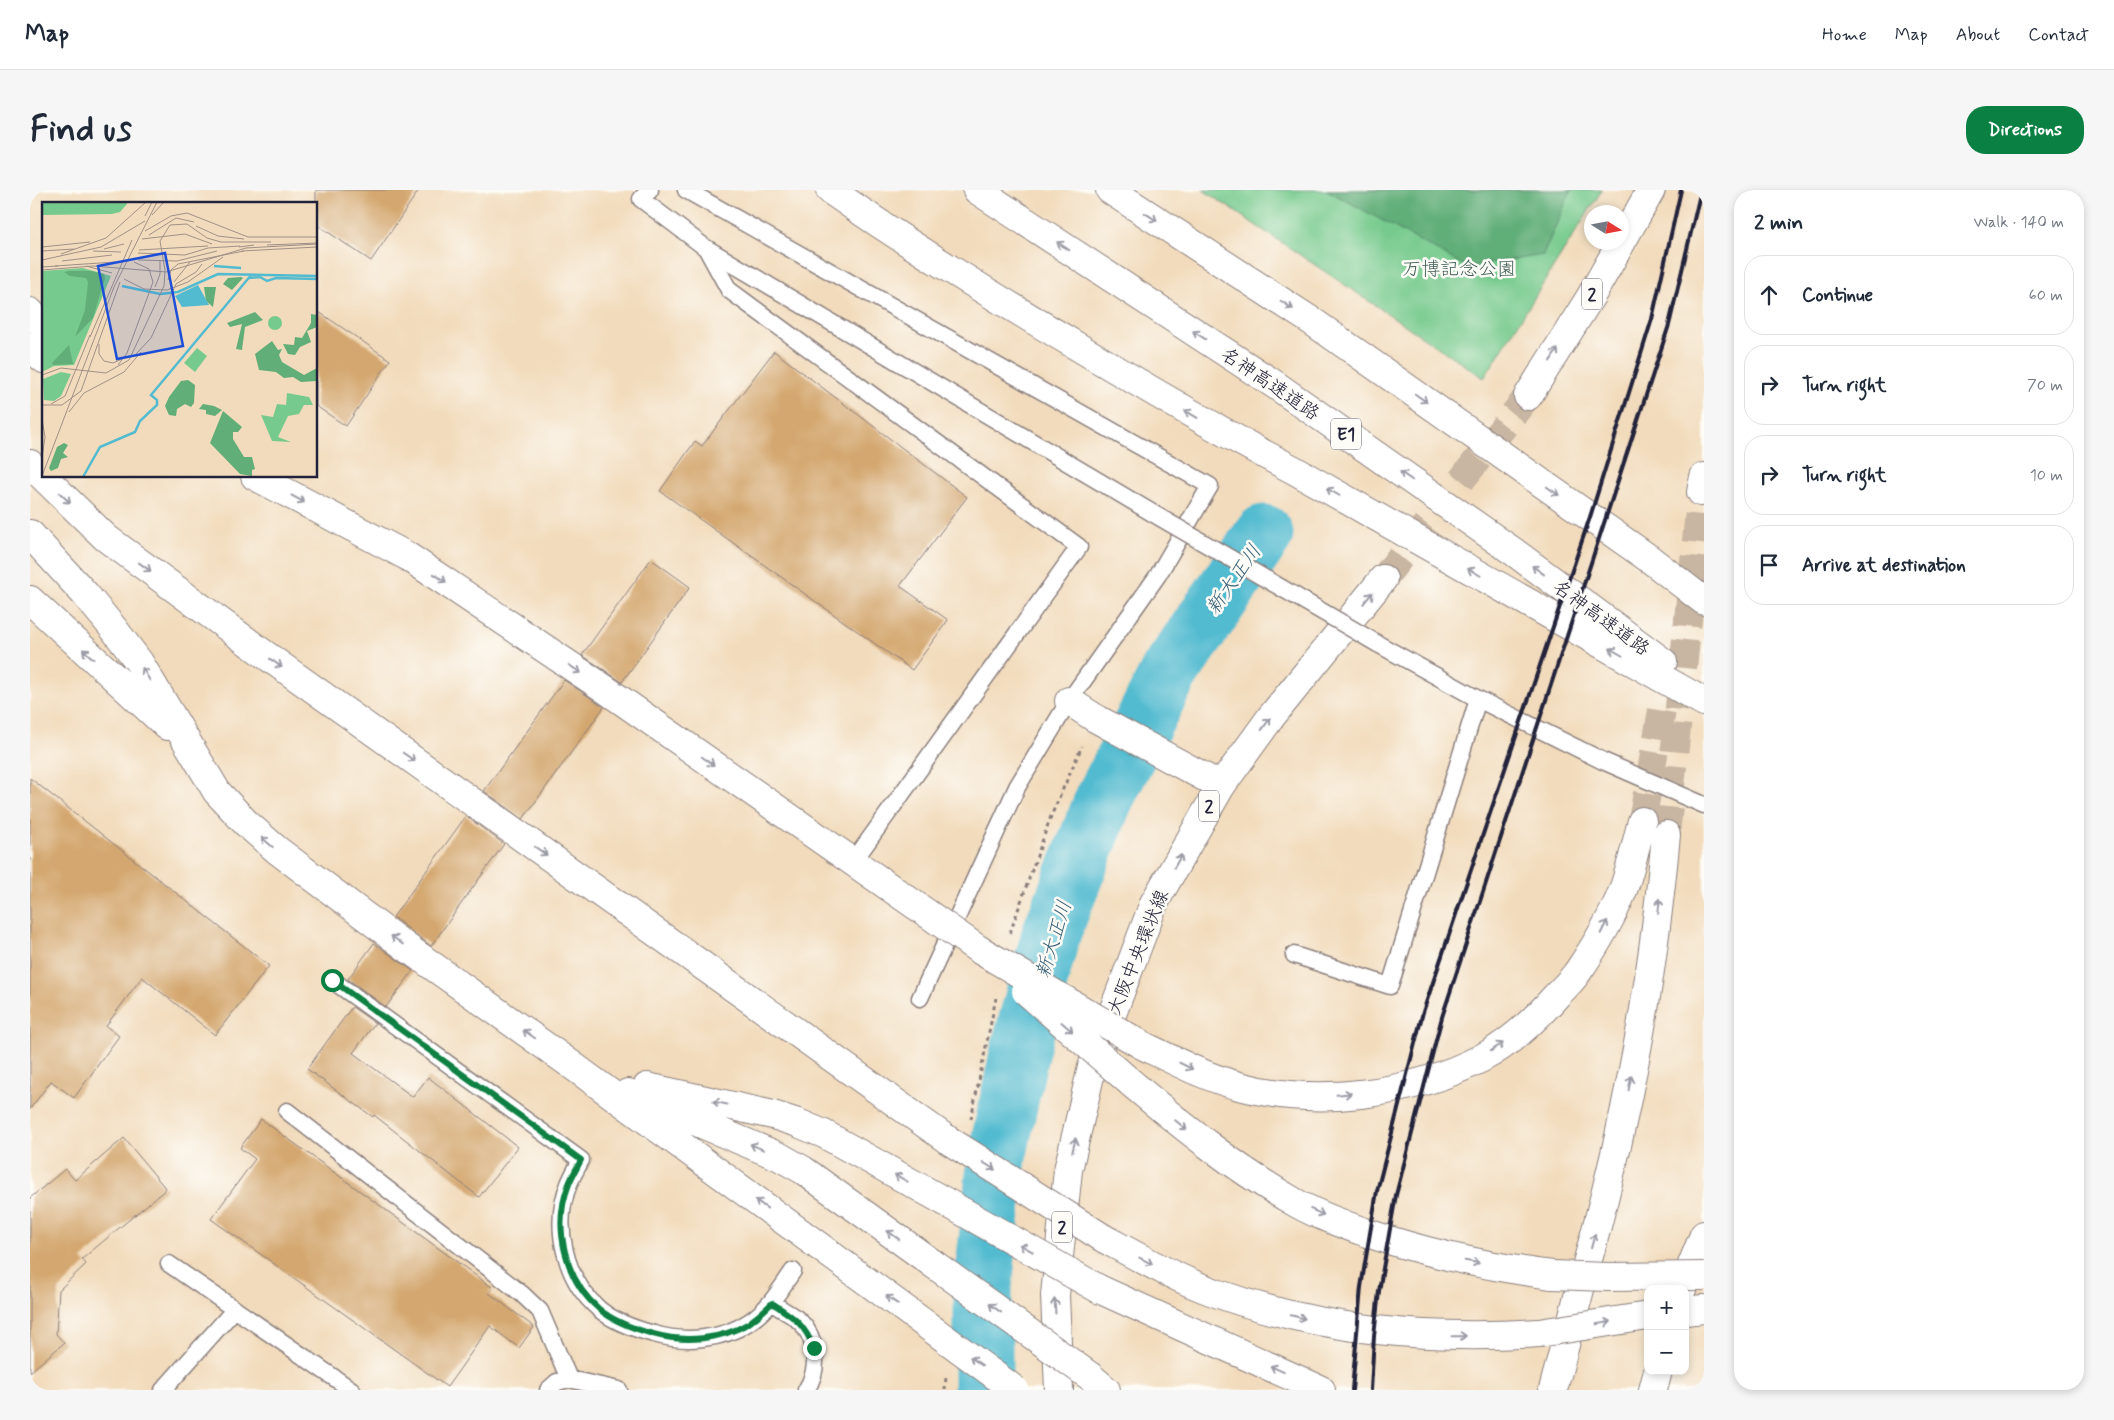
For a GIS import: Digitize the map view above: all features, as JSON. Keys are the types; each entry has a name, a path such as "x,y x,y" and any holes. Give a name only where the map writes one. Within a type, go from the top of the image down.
{"main road":[{"path":"813,190 885,229 1227,435 1294,470 1704,702"},
{"path":"830,190 885,229"},
{"name":"名神高速道路","path":"977,190 1274,384 1514,552 1704,692"},
{"path":"1110,190 1313,322 1651,560 1704,601"},
{"name":"2","path":"1528,396 1591,296 1651,190"},
{"path":"30,312 42,325"},
{"path":"30,347 42,357"},
{"path":"30,464 42,476"},
{"path":"44,478 106,538 268,657 948,1140 1103,1238 1175,1276 1214,1293 1259,1307 1304,1318 1401,1334 1455,1336 1539,1333 1644,1317"},
{"path":"259,478 408,556 978,949 1142,1045 1192,1069 1239,1086 1280,1094 1322,1096 1366,1093 1404,1086 1442,1075 1482,1057 1528,1024 1576,974 1601,934 1622,891 1642,821"},
{"path":"30,534 85,594 124,642 218,792 246,824 277,850 406,947 569,1062 1015,1390"},
{"name":"大阪中央環状線","path":"1059,1390 1055,1295 1068,1170 1092,1067 1154,903 1221,786 1271,718 1383,579"},
{"path":"30,600 189,746"},
{"path":"1069,701 1099,720 1221,786"},
{"path":"1553,1390 1609,1182 1630,1089 1655,935 1666,835"},
{"path":"978,949 1190,1133 1240,1169 1298,1204 1346,1226 1404,1245 1462,1260 1552,1275 1608,1277 1704,1276"},
{"path":"569,1062 630,1083 773,1115 824,1134 1099,1289 1320,1390"},
{"path":"569,1062 609,1084 780,1157 803,1170 1098,1384"},
{"path":"1684,1285 1704,1235"},
{"path":"1689,1311 1704,1309"},
{"path":"1653,1390 1657,1375"}],"lane":[{"path":"650,190 642,199 706,248 1154,514 1378,644 1478,699 1603,761 1704,804"},
{"path":"686,190 1210,486 1158,575 1069,701 1017,786 920,998"},
{"path":"706,248 729,290 1079,547 853,862"},
{"path":"1294,955 1390,986 1478,699"},
{"path":"332,980 581,1160 568,1185 563,1206 561,1231 565,1253 572,1274 583,1294 600,1310 618,1321 662,1337 685,1340 704,1338 728,1332 749,1323 772,1303 793,1271"},
{"path":"287,1111 522,1294 540,1311 569,1379"},
{"path":"169,1264 352,1390"},
{"path":"772,1303 797,1319 807,1332 814,1348 816,1365 812,1381 806,1390"},
{"path":"163,1390 235,1309"},
{"path":"548,1390 557,1382 569,1379 619,1390"}],"path":[{"path":"1008,941 1051,816 1099,720"},
{"path":"971,1120 996,997"},
{"path":"945,1390 946,1368"}],"green space":[{"name":"万博記念公園","path":"1203,190 1602,190 1593,205 1584,205 1584,219 1484,378"},
{"path":"1327,190 1571,190 1543,255 1467,267"}],"building":[{"path":"316,190 419,190 371,261 318,225 318,202 316,202"},
{"path":"318,311 390,360 346,426 318,407"},
{"path":"774,351 967,497 900,586 948,620 912,670 660,491 695,441 702,446"},
{"path":"651,559 690,587 622,682 582,655"},
{"path":"564,680 604,707 523,819 484,791"},
{"path":"30,778 269,966 215,1035 142,977 106,1026 119,1036 74,1098 51,1081 30,1109"},
{"path":"466,816 504,844 431,946 393,917"},
{"path":"374,943 413,971 386,1007 348,979"},
{"path":"352,1007 375,1023 353,1053 413,1097 428,1077 518,1147 479,1197 374,1115 373,1117 307,1069"},
{"path":"261,1119 493,1288 489,1293 534,1327 519,1348 490,1326 447,1387 211,1219 255,1159 240,1148"},
{"path":"124,1138 166,1189 82,1259 86,1264 59,1290 56,1334 64,1343 30,1372 30,1198 65,1169 75,1180"}],"waterway":[{"name":"新大正川","path":"983,1390 983,1286 997,1157 1020,1050 1051,934 1104,799 1169,673 1264,534"}],"tunnel":[{"path":"1383,579 1528,396"},
{"path":"1666,835 1701,492"},
{"path":"1642,821 1663,705"}],"railway":[{"path":"1352,1390 1361,1287 1377,1191 1423,1012 1590,517 1652,319 1681,190"},
{"path":"1371,1390 1379,1291 1396,1195 1442,1017 1669,325 1701,190"}],"route":[{"path":"332,980 581,1160 568,1185 563,1206 561,1231 565,1253 572,1274 583,1294 600,1310 618,1321 639,1330 662,1337 685,1340 704,1338 728,1332 749,1323 772,1303 797,1319 807,1332 814,1348"}]}
